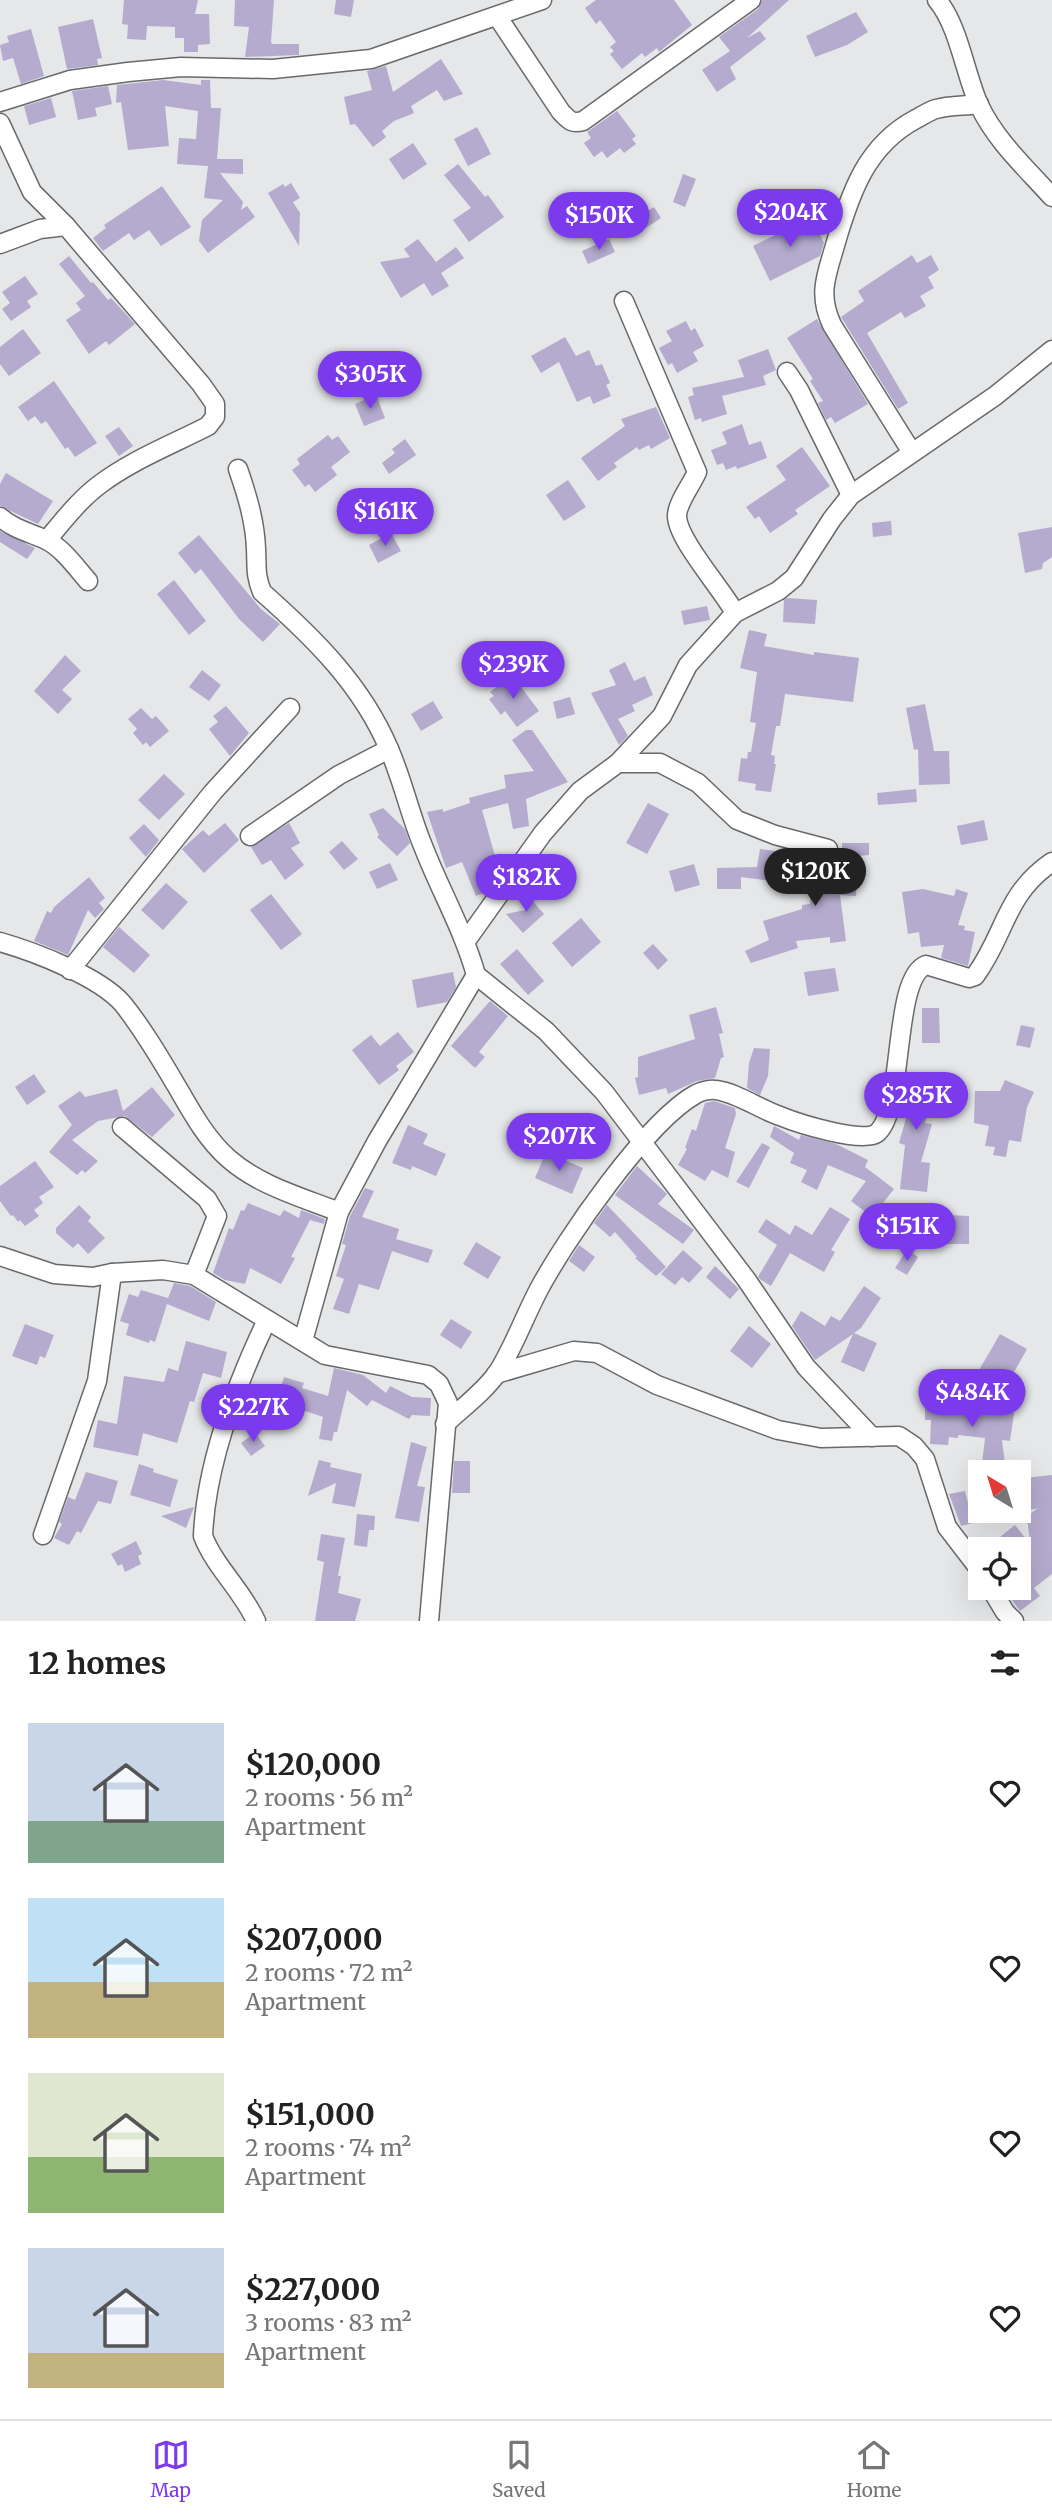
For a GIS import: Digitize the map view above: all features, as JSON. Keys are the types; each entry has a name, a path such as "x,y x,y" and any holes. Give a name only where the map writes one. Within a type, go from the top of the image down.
{"street":[{"path":"0,102 70,80 128,72 181,67 273,69 371,59 542,0"},
{"path":"497,16 561,112 571,123 575,123 583,121 751,0"},
{"path":"937,0 952,29 979,104 995,134 1052,197"},
{"path":"911,451 831,325 824,308 823,288 848,199 859,176 878,148 904,125 935,109 979,104"},
{"path":"0,123 32,192 66,226 201,384 215,404 215,417 208,426 138,460 98,485 47,540"},
{"path":"0,244 40,229 66,226"},
{"path":"624,302 697,472 677,514 679,527 687,543 724,592 735,613"},
{"path":"466,941 543,833 580,791 618,763 662,716 688,665 735,613 778,590 794,578 851,495 911,451 995,396 1052,351"},
{"path":"787,372 799,390 851,495"},
{"path":"238,469 250,503 256,550 256,577 262,592 340,667 371,714 389,749 422,846 466,941 476,975 546,1031 604,1092 746,1279 806,1367 872,1437"},
{"path":"0,517 12,528 47,540 67,557 88,581"},
{"path":"70,970 214,792 290,708"},
{"path":"250,836 329,781 389,749"},
{"path":"618,763 660,763 698,783 737,820 775,835 828,849"},
{"path":"445,1424 496,1374 520,1332 538,1291 604,1192 642,1143 678,1107 698,1093 715,1089 780,1117 840,1133 866,1138 877,1133 888,1114 907,994 915,973 926,965 969,978 975,976 1016,897 1038,872 1052,862"},
{"path":"0,942 93,979 123,1004 203,1131 227,1158 253,1178 339,1212"},
{"path":"303,1341 339,1212 377,1141 476,975"},
{"path":"122,1127 207,1199 214,1209 217,1216 194,1275"},
{"path":"0,1256 54,1274 93,1278 112,1273 163,1270 194,1275 325,1355 428,1375 439,1384 448,1403 429,1621"},
{"path":"43,1535 97,1381 112,1273"},
{"path":"256,1621 246,1601 208,1550 203,1536 223,1428 245,1366 267,1320"},
{"path":"496,1374 574,1351 597,1353 657,1385 778,1430 821,1438 899,1436 914,1446 925,1460 947,1527 968,1554"},
{"path":"998,1600 1014,1621"}],"building":[{"path":"124,0 198,0 195,14 209,14 210,44 198,45 198,52 184,52 184,38 175,38 175,27 147,26 146,40 127,39 128,25 122,24"},
{"path":"235,0 274,0 271,42 299,44 299,55 245,57 249,27 234,26"},
{"path":"336,0 354,0 351,17 334,14"},
{"path":"596,0 674,0 692,25 659,52 657,48 645,57 642,53 622,69 610,54 614,51 610,47 616,42 600,20 596,24 585,8"},
{"path":"762,0 789,0 747,38 760,31 766,39 730,67 736,79 717,92 702,70 730,51 719,37 758,9"},
{"path":"856,12 868,32 847,45 815,57 806,36"},
{"path":"93,19 102,58 97,59 98,65 67,69 58,27"},
{"path":"31,29 44,76 21,84 13,58 3,61 0,45 9,42 7,36"},
{"path":"441,59 463,94 444,101 437,90 411,106 414,113 394,121 382,131 386,137 373,147 355,124 350,125 344,97 372,90 367,71 386,66 393,92"},
{"path":"163,80 201,85 201,80 210,80 211,108 221,108 217,159 243,159 243,174 220,173 243,202 241,210 247,206 255,217 208,253 199,241 202,220 223,200 204,198 208,166 177,164 179,138 196,139 198,111 165,106 169,146 128,150 121,102 116,103 117,85"},
{"path":"108,86 112,104 95,108 97,116 78,120 72,91"},
{"path":"51,98 56,117 29,125 24,106"},
{"path":"617,111 636,136 632,139 636,144 624,153 620,148 607,158 602,151 594,157 584,143 591,138 587,132"},
{"path":"477,127 491,154 468,166 454,139"},
{"path":"413,143 427,164 403,180 389,159"},
{"path":"458,164 485,197 488,195 504,217 469,242 453,220 471,208 444,175"},
{"path":"683,174 696,179 685,207 673,202"},
{"path":"291,183 300,198 293,202 300,213 299,246 268,193 283,184 285,187"},
{"path":"162,186 191,227 161,246 149,230 134,240 129,233 103,251 93,238 106,228 104,225"},
{"path":"654,207 661,218 638,233 631,222"},
{"path":"811,217 824,243 820,256 770,281 753,246"},
{"path":"418,239 436,262 456,247 464,258 441,273 449,286 432,296 424,283 401,298 380,262 410,257 404,249"},
{"path":"609,239 615,252 588,264 582,251"},
{"path":"912,255 917,263 931,255 939,270 928,277 934,288 920,296 926,306 905,318 901,312 867,333 908,403 898,409 841,317 864,301 858,291"},
{"path":"69,256 91,283 93,282 108,300 111,298 135,324 109,345 106,341 89,354 66,320 81,310 76,303 85,296 59,264"},
{"path":"25,276 38,294 27,301 31,307 11,321 2,309 10,303 2,292"},
{"path":"817,319 868,404 835,423 831,417 826,420 818,403 823,401 810,381 813,379 787,338"},
{"path":"686,321 691,331 695,328 704,346 693,352 698,361 677,373 672,363 668,365 659,348 672,341 666,331"},
{"path":"23,329 41,353 9,376 0,364 0,347"},
{"path":"565,337 576,356 589,350 596,366 602,364 610,383 606,385 611,396 593,404 590,396 577,402 559,362 541,373 531,356"},
{"path":"768,349 776,370 763,376 766,385 722,396 727,414 702,422 701,418 695,420 688,397 694,395 692,388 744,377 738,360"},
{"path":"54,381 97,443 75,457 68,447 65,449 46,421 41,424 35,416 28,421 18,407"},
{"path":"376,395 385,418 364,426 355,404"},
{"path":"656,407 670,438 651,449 649,445 639,450 637,447 614,463 617,467 598,481 581,458 625,426 621,419"},
{"path":"742,424 749,445 761,441 767,458 737,469 736,466 726,470 723,463 717,465 711,450 727,444 722,432"},
{"path":"119,427 133,446 119,456 105,436"},
{"path":"328,435 332,440 338,436 350,452 331,467 337,475 315,492 309,484 305,487 292,470 300,464 297,459"},
{"path":"405,439 416,455 389,474 382,463 395,453 392,449"},
{"path":"802,447 830,486 795,510 798,514 770,533 759,516 755,519 746,507 786,480 776,466"},
{"path":"6,473 53,501 38,524 0,506 0,484"},
{"path":"568,480 586,507 564,521 546,495"},
{"path":"376,492 386,506 359,524 350,510"},
{"path":"891,521 892,535 873,537 872,523"},
{"path":"1052,527 1052,557 1043,563 1042,569 1025,573 1018,533"},
{"path":"0,531 35,548 27,559 0,542"},
{"path":"391,533 401,551 378,563 369,545"},
{"path":"199,535 261,609 280,624 263,642 239,619 201,569 195,574 178,553"},
{"path":"174,580 206,621 189,635 157,594"},
{"path":"784,600 817,600 815,624 783,622"},
{"path":"707,606 710,620 684,625 681,611"},
{"path":"749,630 767,634 764,646 814,655 814,652 859,658 853,702 785,694 780,726 776,726 771,755 775,756 776,764 771,792 755,790 756,784 738,781 741,758 747,759 748,752 751,752 756,723 750,722 757,672 740,668"},
{"path":"65,655 81,671 62,690 72,699 58,714 34,691"},
{"path":"625,662 634,681 645,676 653,695 632,705 635,711 618,719 628,736 619,745 591,693 616,685 609,670"},
{"path":"202,670 221,685 209,701 189,687"},
{"path":"512,675 539,711 517,727 505,711 501,715 489,699 494,696 490,692"},
{"path":"570,697 575,714 557,719 553,702"},
{"path":"433,701 443,718 421,731 411,714"},
{"path":"925,704 934,751 949,751 950,784 919,785 918,749 914,750 906,708"},
{"path":"226,706 249,733 230,756 209,729 218,722 213,716"},
{"path":"141,708 152,719 156,716 169,731 150,747 146,742 143,745 133,733 137,729 128,719"},
{"path":"526,730 532,730 568,782 526,799 529,826 513,829 508,803 482,810 500,874 486,882 488,891 476,896 462,862 446,868 427,812 443,809 443,812 470,803 469,798 506,788 504,775 534,771 512,740"},
{"path":"164,774 185,794 159,820 138,800"},
{"path":"916,789 917,802 878,805 877,793"},
{"path":"648,803 669,814 647,854 626,843"},
{"path":"383,808 405,829 410,843 397,856 377,837 379,835 369,814"},
{"path":"984,820 988,840 961,845 957,826"},
{"path":"225,823 239,840 204,873 182,849 203,830 209,836"},
{"path":"289,823 300,843 291,848 304,865 285,880 271,860 262,865 251,847"},
{"path":"144,824 159,840 146,857 129,838"},
{"path":"342,841 358,859 344,870 329,852"},
{"path":"842,843 869,843 869,855 857,856 856,896 840,895 846,941 830,943 830,937 796,941 798,948 751,963 745,951 769,940 763,921 810,904 812,863 842,864"},
{"path":"760,849 775,851 771,881 741,877 741,889 717,889 717,868 757,867"},
{"path":"390,863 398,880 377,889 369,872"},
{"path":"694,864 700,885 675,892 669,871"},
{"path":"89,877 105,898 99,903 104,909 95,918 88,910 68,955 34,941 47,911 51,913 54,907"},
{"path":"166,883 188,902 163,930 141,910"},
{"path":"522,889 544,914 523,933 506,914 525,910"},
{"path":"923,889 954,896 956,889 968,893 958,925 965,926 964,930 975,932 968,966 941,958 944,945 921,947 919,932 908,934 902,892"},
{"path":"271,894 302,934 281,950 250,910"},
{"path":"581,918 601,942 572,967 552,943"},
{"path":"119,927 150,955 134,973 103,947"},
{"path":"653,944 668,960 658,970 643,953"},
{"path":"517,949 544,981 528,995 500,964"},
{"path":"835,968 839,991 808,996 804,972"},
{"path":"453,972 456,987 447,1002 417,1008 412,980"},
{"path":"490,1001 508,1016 479,1052 485,1057 475,1068 451,1046"},
{"path":"716,1007 723,1033 719,1034 724,1057 721,1058 715,1078 697,1081 668,1094 666,1088 639,1095 635,1078 638,1077 638,1057 695,1039 689,1015"},
{"path":"922,1008 939,1008 940,1043 922,1043"},
{"path":"1021,1025 1035,1028 1030,1048 1016,1045"},
{"path":"398,1032 414,1052 396,1066 399,1070 379,1085 352,1050 371,1035 380,1046"},
{"path":"754,1048 770,1049 768,1076 760,1095 747,1088 749,1063"},
{"path":"907,1073 936,1081 925,1123 932,1124 921,1162 930,1163 927,1192 900,1189 905,1145 899,1143 907,1115 900,1113"},
{"path":"34,1074 46,1092 27,1105 15,1087"},
{"path":"1005,1080 1034,1092 1027,1107 1021,1142 1009,1140 1006,1157 993,1155 995,1147 985,1146 989,1126 974,1123 975,1091 1000,1091"},
{"path":"152,1087 175,1115 152,1137 125,1116 98,1121 72,1140 98,1161 85,1173 82,1170 77,1175 49,1152 72,1125 58,1106 80,1091 85,1097 117,1089 123,1111"},
{"path":"714,1101 735,1108 736,1114 725,1148 735,1152 728,1178 712,1170 705,1181 678,1165 687,1149 685,1148 692,1129 696,1131 705,1103"},
{"path":"408,1125 428,1134 423,1144 446,1154 436,1176 412,1166 411,1170 392,1163"},
{"path":"774,1126 799,1140 801,1135 836,1144 868,1160 865,1167 894,1189 872,1217 851,1201 866,1181 828,1165 817,1190 801,1182 807,1170 790,1163 794,1153 770,1137"},
{"path":"762,1143 770,1147 749,1188 736,1182"},
{"path":"546,1152 583,1168 572,1194 535,1178"},
{"path":"35,1161 54,1187 39,1197 43,1203 34,1210 39,1216 25,1226 11,1216 0,1201 0,1186"},
{"path":"637,1166 667,1194 658,1204 694,1230 683,1244 615,1195"},
{"path":"365,1188 374,1191 362,1217 399,1229 396,1239 433,1250 428,1263 392,1251 379,1290 359,1284 349,1314 333,1309 344,1279 336,1276 346,1245 342,1244 350,1216"},
{"path":"248,1203 280,1216 284,1210 299,1218 301,1210 325,1219 324,1224 310,1220 281,1284 250,1268 245,1284 225,1280 213,1273 229,1228 233,1230 241,1210 244,1211"},
{"path":"79,1205 91,1217 88,1221 105,1238 88,1254 78,1243 73,1248 56,1233 56,1228"},
{"path":"607,1205 666,1267 656,1276 635,1258 637,1257 615,1232 610,1237 594,1223"},
{"path":"830,1207 850,1219 831,1250 835,1252 824,1272 790,1253 771,1286 761,1280 758,1277 777,1245 758,1232 766,1219 790,1235 795,1225 812,1235"},
{"path":"947,1215 969,1216 969,1244 946,1244"},
{"path":"476,1242 501,1257 488,1279 463,1264"},
{"path":"579,1245 595,1257 584,1272 569,1261"},
{"path":"683,1250 703,1268 689,1283 682,1277 675,1285 661,1274"},
{"path":"907,1250 918,1257 907,1275 895,1268"},
{"path":"715,1266 739,1289 730,1299 706,1277"},
{"path":"174,1283 190,1286 216,1302 209,1321 167,1304 155,1342 150,1340 149,1343 126,1335 129,1324 120,1321 129,1294 138,1297 141,1290 168,1298"},
{"path":"864,1286 881,1298 861,1328 854,1333 877,1343 864,1372 841,1362 853,1334 815,1360 792,1326 801,1311 825,1326 831,1316 840,1321"},
{"path":"451,1319 472,1332 461,1349 440,1335"},
{"path":"25,1324 54,1335 45,1358 40,1356 37,1365 12,1356"},
{"path":"749,1326 771,1344 752,1368 730,1351"},
{"path":"1000,1334 1027,1349 1005,1388 978,1372"},
{"path":"186,1341 227,1352 221,1378 203,1373 194,1402 190,1401 177,1443 143,1433 138,1456 93,1447 98,1420 117,1424 124,1376 164,1382 168,1368 178,1371"},
{"path":"334,1368 363,1375 386,1393 390,1386 412,1397 431,1398 430,1416 412,1415 409,1419 372,1400 367,1406 347,1390 337,1432 334,1432 332,1441 319,1439 323,1417 277,1401 284,1377 304,1383 302,1388 328,1396"},
{"path":"251,1385 270,1393 258,1419 241,1412"},
{"path":"933,1399 952,1400 952,1404 959,1406 1014,1413 1010,1441 1002,1440 1004,1460 982,1460 985,1438 958,1435 958,1438 949,1437 948,1445 930,1444 931,1420 925,1420 925,1402 933,1403"},
{"path":"255,1433 265,1446 251,1456 241,1443"},
{"path":"411,1442 427,1447 417,1486 425,1487 419,1522 395,1518"},
{"path":"319,1460 331,1463 330,1467 362,1474 355,1507 332,1503 336,1483 308,1496"},
{"path":"454,1461 470,1461 470,1493 452,1493"},
{"path":"139,1464 178,1480 170,1507 130,1495"},
{"path":"86,1472 118,1481 111,1504 98,1501 81,1533 77,1531 69,1545 54,1538 62,1524 59,1522 68,1497 75,1500"},
{"path":"1052,1475 1052,1574 1034,1588 1040,1596 1020,1611 1012,1600 1031,1600 1031,1537 1028,1523 1031,1523 1031,1513 1038,1508 1031,1510 1031,1477"},
{"path":"965,1491 968,1523 973,1523 961,1526 949,1494"},
{"path":"194,1507 186,1528 161,1516"},
{"path":"357,1514 375,1516 374,1530 369,1530 367,1547 354,1545"},
{"path":"1015,1525 1024,1537 1000,1537"},
{"path":"321,1534 345,1538 338,1576 341,1576 338,1593 361,1599 355,1621 315,1621 324,1562 317,1560"},
{"path":"136,1541 142,1554 138,1556 141,1564 125,1572 122,1564 118,1566 111,1554"}]}
